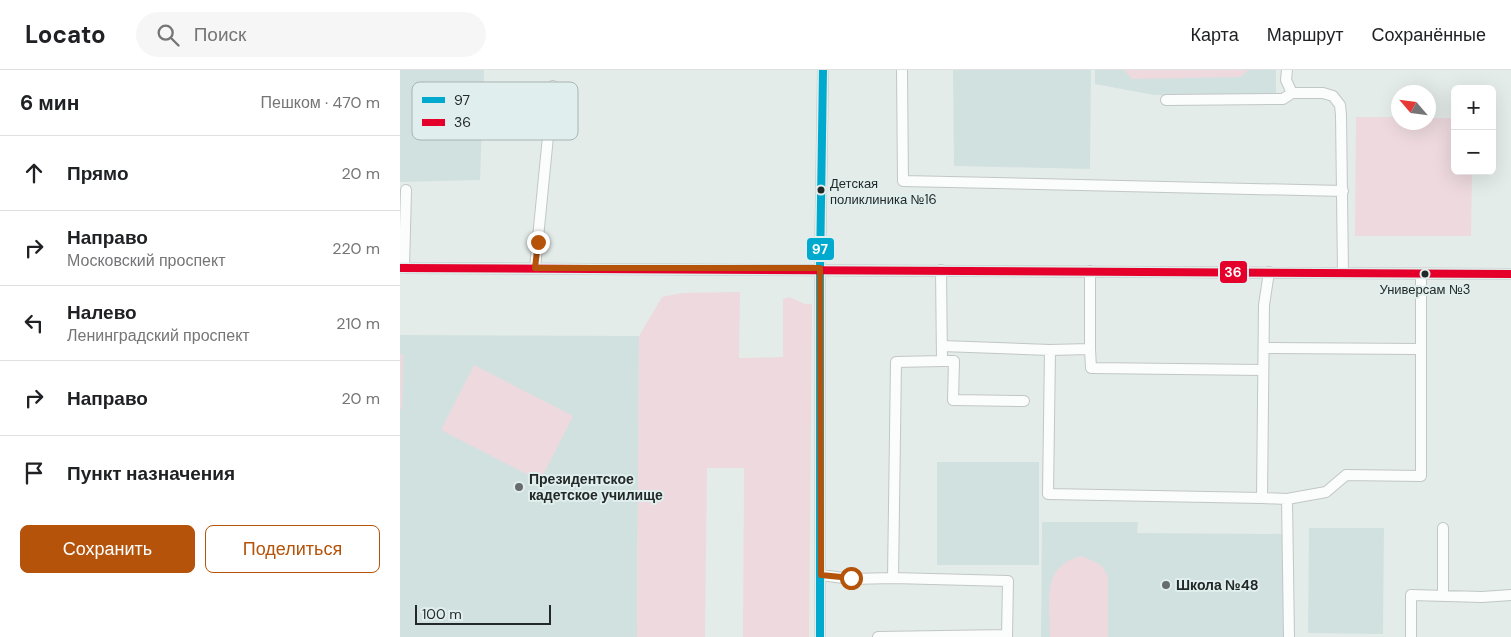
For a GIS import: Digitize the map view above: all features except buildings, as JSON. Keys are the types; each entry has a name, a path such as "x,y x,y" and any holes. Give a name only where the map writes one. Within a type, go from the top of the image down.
{"street":[{"path":"820,637 820,268 823,70"},
{"path":"902,70 903,181 1343,191"},
{"path":"1287,70 1286,80 1292,92"},
{"path":"1166,100 1282,99 1292,92 1324,93 1333,96 1340,105 1343,273"},
{"path":"535,268 548,140"},
{"path":"406,190 402,268 820,268 1511,274"},
{"path":"941,270 942,361"},
{"path":"1090,271 1091,368 1263,370"},
{"path":"1262,498 1264,305 1269,272"},
{"path":"1050,350 1048,494 1287,499 1326,492 1346,475 1421,476 1421,274"},
{"path":"942,346 1050,350 1090,349"},
{"path":"1264,348 1420,349"},
{"path":"893,578 896,362 954,361 953,400 1024,401"},
{"path":"1287,499 1289,637"},
{"path":"1443,528 1443,595"},
{"path":"821,575 851,578 1008,581 1007,636 878,637"},
{"path":"1411,637 1411,595 1482,598 1511,595"}],"shaded area":[{"path":"400,70 484,70 484,82 412,82 412,140 481,140 480,180 400,182"},
{"path":"953,70 1091,70 1090,169 954,166"},
{"path":"1095,70 1276,70 1276,96 1154,95 1095,84"},
{"path":"1124,70 1248,70 1241,77 1132,79"},
{"path":"1356,117 1391,117 1391,130 1436,130 1436,118 1451,118 1451,175 1472,175 1471,236 1355,236"},
{"path":"740,292 739,358 783,357 783,299 789,297 805,304 812,304 809,637 743,637 744,468 707,468 705,637 637,637 639,336 662,297 682,293"},
{"name":"Президентское кадетское училище","path":"400,335 639,336 637,637 400,637"},
{"path":"400,354 403,354 402,409 400,409"},
{"path":"474,365 573,416 540,481 441,430"},
{"path":"937,462 1039,462 1039,565 937,565"},
{"name":"Школа №48","path":"1042,522 1138,522 1137,533 1291,534 1289,637 1041,637"},
{"path":"1309,528 1384,528 1383,634 1308,633"},
{"path":"1082,556 1101,565 1108,576 1108,637 1050,637 1049,599 1053,577 1059,568 1069,561"}],"transit line":[{"name":"97","path":"820,637 820,268 823,70"},
{"name":"36","path":"400,268 1511,274"}],"place":[{"name":"Детская поликлиника №16","path":"821,190"},
{"name":"Универсам №3","path":"1425,274"},
{"name":"Президентское кадетское училище","path":"519,487"},
{"name":"Школа №48","path":"1166,585"}],"route":[{"path":"538,242 535,268 820,268 821,575 851,578"}]}
